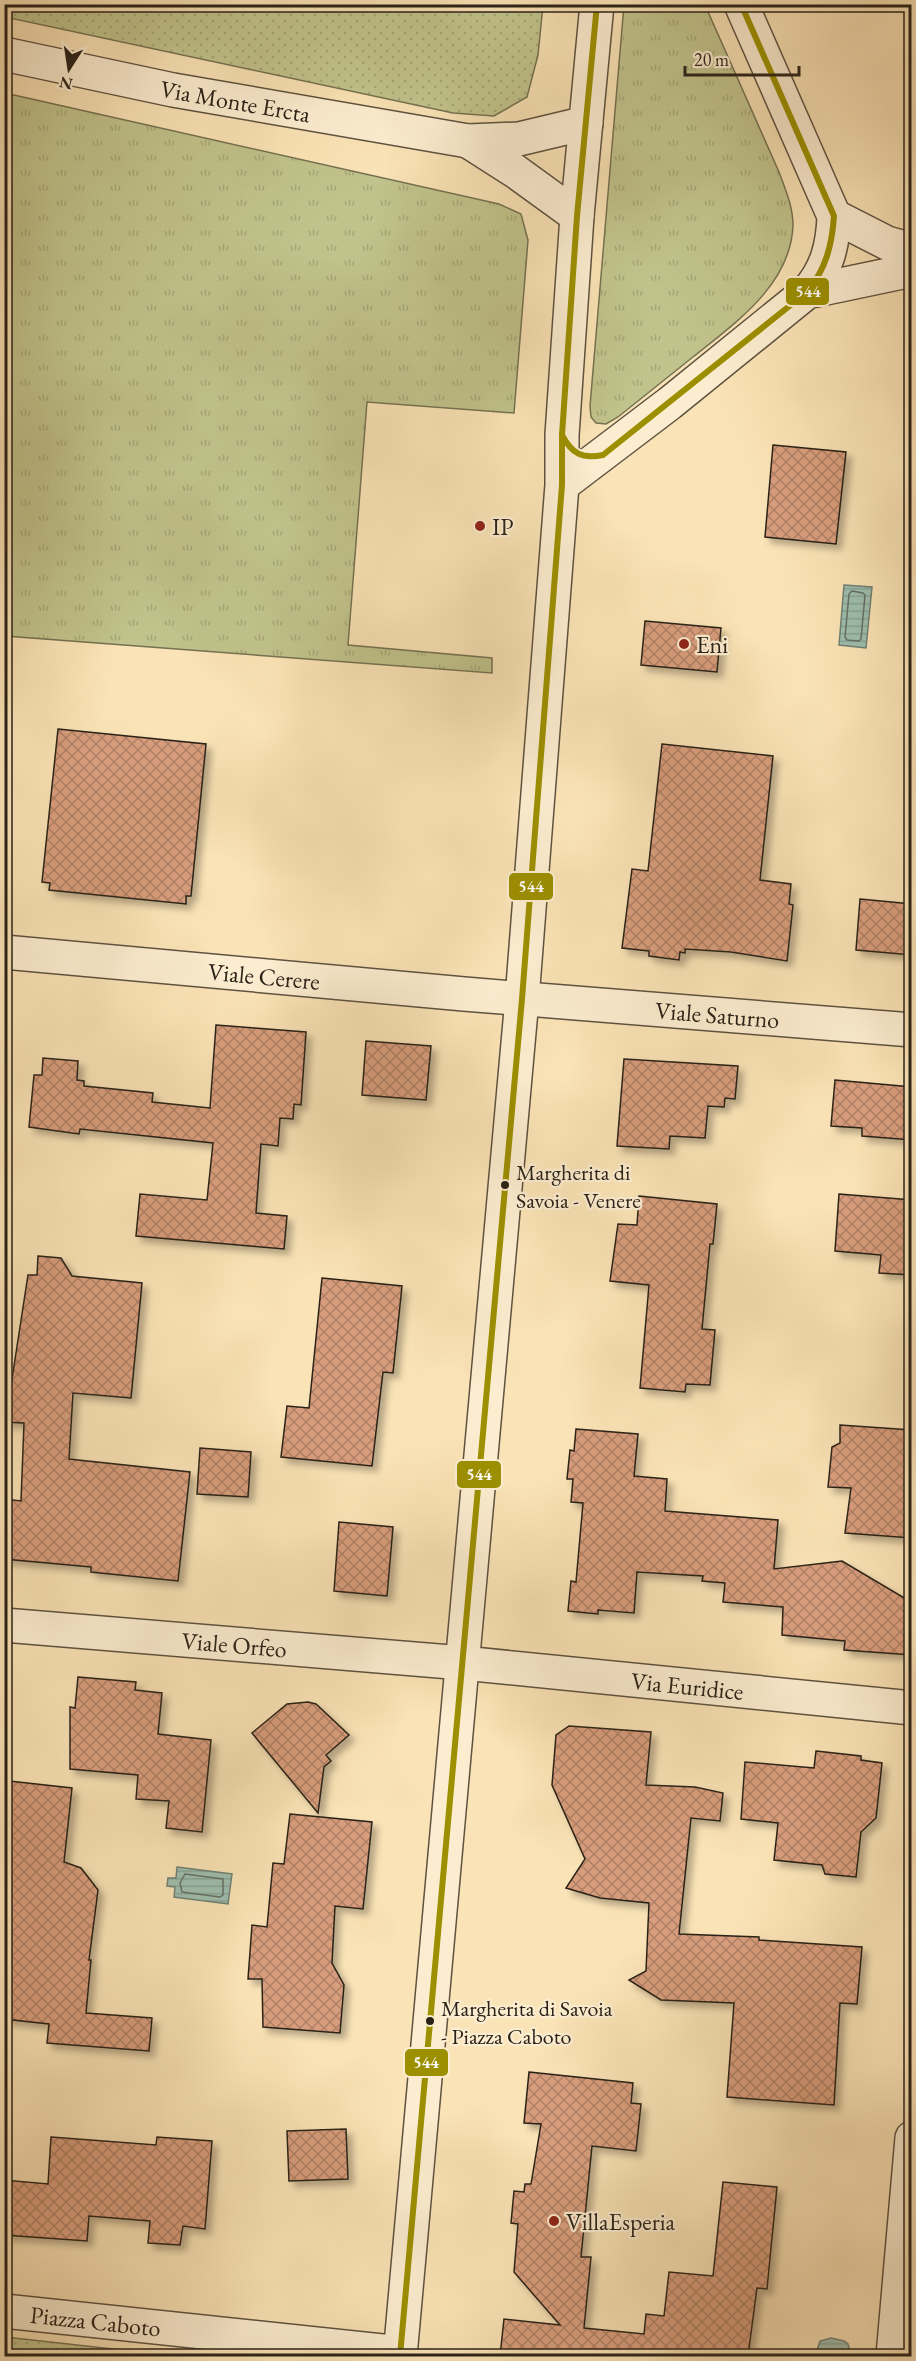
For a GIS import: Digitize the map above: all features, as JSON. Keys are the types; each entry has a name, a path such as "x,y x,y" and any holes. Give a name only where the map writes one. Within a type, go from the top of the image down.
{"street":[{"path":"401,2355 522,999 562,485 561,435 577,216 597,4"},
{"path":"562,485 603,455 807,292 824,269 833,241 834,216 741,4"},
{"name":"Via Monte Ercta","path":"4,54 173,90 468,141"},
{"path":"468,141 519,139 586,123"},
{"path":"468,141 515,171 577,216"},
{"path":"834,216 887,243 912,250"},
{"path":"807,292 912,270"},
{"path":"561,435 569,449 580,457 588,459 603,455"},
{"name":"Viale Cerere","path":"4,952 522,999"},
{"name":"Viale Saturno","path":"522,999 912,1030"},
{"name":"Viale Orfeo","path":"4,1625 463,1663"},
{"name":"Via Euridice","path":"463,1663 912,1708"},
{"path":"893,2356 912,2138"},
{"name":"Piazza Caboto","path":"4,2311 401,2355"}],"green space":[{"path":"5,4 543,5 538,55 527,97 494,116 453,113 5,17"},
{"path":"624,5 705,5 779,172 790,205 793,225 790,247 782,266 772,284 758,301 726,330 618,417 606,424 596,423 591,417 590,406"},
{"path":"5,93 499,204 521,214 528,240 514,413 367,402 348,645 492,658 492,673 5,636"},
{"path":"5,2337 176,2356 5,2356"}],"water":[{"path":"844,585 872,587 866,648 839,645"},
{"path":"177,1867 232,1874 228,1904 174,1897 175,1887 167,1886 168,1878 176,1878"},
{"path":"831,2338 848,2344 851,2356 815,2356 820,2341"}],"building":[{"path":"773,445 846,452 836,544 765,537"},
{"path":"645,621 721,628 717,672 641,665"},
{"path":"58,729 206,744 191,896 186,896 186,904 49,890 50,883 42,882"},
{"path":"662,744 773,756 760,880 791,884 789,904 793,905 787,961 731,952 685,949 685,953 680,952 679,960 649,956 649,951 622,948 632,869 648,871"},
{"path":"860,899 912,904 912,955 856,950"},
{"path":"216,1025 306,1032 301,1105 294,1104 293,1119 280,1118 278,1146 261,1144 256,1213 287,1216 284,1249 136,1236 140,1194 207,1200 213,1143 80,1129 79,1134 29,1127 34,1075 42,1075 43,1058 78,1061 77,1080 84,1081 84,1086 153,1093 152,1102 210,1108"},
{"path":"366,1041 431,1046 426,1100 362,1095"},
{"path":"624,1059 738,1066 735,1099 725,1098 724,1107 708,1106 705,1138 670,1136 669,1149 617,1146"},
{"path":"835,1080 912,1087 912,1140 862,1136 862,1128 831,1126"},
{"path":"839,1194 912,1200 912,1275 879,1273 881,1255 835,1251"},
{"path":"639,1196 717,1204 713,1244 710,1244 702,1329 715,1330 710,1385 686,1384 685,1392 640,1388 649,1285 610,1281 618,1224 637,1225"},
{"path":"38,1256 61,1258 72,1276 142,1283 131,1398 73,1393 69,1459 190,1472 178,1581 91,1572 91,1567 4,1559 4,1499 21,1501 24,1423 4,1422 5,1392 10,1392 28,1275 37,1275"},
{"path":"322,1278 402,1286 393,1373 383,1372 372,1466 281,1457 287,1406 309,1408"},
{"path":"840,1425 912,1430 912,1538 845,1533 851,1488 828,1487 832,1447 840,1443"},
{"path":"576,1429 638,1434 634,1476 667,1479 665,1511 778,1520 774,1569 842,1561 906,1599 912,1628 912,1655 844,1650 845,1641 782,1635 783,1607 723,1602 725,1583 702,1581 703,1576 637,1572 634,1613 598,1610 598,1614 568,1611 571,1581 576,1582 583,1503 571,1502 573,1479 567,1479 570,1450 574,1451"},
{"path":"200,1448 251,1452 248,1497 197,1494"},
{"path":"339,1522 393,1527 387,1596 334,1591"},
{"path":"78,1677 136,1682 135,1690 162,1693 158,1734 211,1740 202,1832 166,1828 169,1801 136,1799 138,1775 70,1769 70,1707 75,1708"},
{"path":"308,1702 316,1704 349,1735 326,1755 331,1761 324,1767 318,1813 252,1733 287,1704"},
{"path":"569,1726 651,1732 646,1785 695,1787 723,1793 720,1821 691,1818 679,1934 759,1937 759,1940 862,1947 857,2004 840,2003 834,2105 727,2097 734,2003 661,2000 629,1980 646,1971 649,1903 600,1898 566,1888 585,1859 552,1785 556,1735"},
{"path":"816,1751 861,1756 861,1760 882,1763 876,1818 861,1832 856,1877 825,1874 822,1865 774,1860 778,1823 741,1819 745,1762 814,1768"},
{"path":"9,1781 72,1788 64,1862 81,1868 98,1890 89,1960 91,1960 86,2013 152,2018 149,2051 47,2043 49,2024 4,2019 4,1793 7,1794"},
{"path":"290,1814 372,1822 363,1909 335,1906 332,1963 344,1985 340,2033 263,2027 262,1979 248,1979 252,1925 267,1927 273,1863 284,1864"},
{"path":"529,2072 633,2083 631,2103 641,2104 636,2151 592,2146 581,2257 591,2257 584,2328 644,2334 646,2314 664,2316 669,2272 713,2276 723,2182 777,2187 767,2289 757,2288 748,2356 676,2356 677,2353 660,2351 660,2356 500,2356 504,2319 560,2325 514,2272 518,2224 511,2223 514,2191 524,2192 525,2184 531,2184 541,2124 524,2123"},
{"path":"346,2129 348,2179 289,2181 287,2131"},
{"path":"51,2137 156,2145 157,2137 212,2141 205,2229 183,2226 180,2245 148,2243 150,2221 89,2216 87,2241 4,2235 4,2180 48,2184"}],"transit line":[{"name":"544","path":"400,2356 522,999 562,485 562,435 577,216 597,4"},
{"name":"544","path":"562,435 578,454 603,455 807,292 823,265 830,247 834,216 741,4"}],"place":[{"name":"IP","path":"480,526"},
{"name":"Eni","path":"684,644"},
{"name":"Margherita di Savoia - Venere","path":"505,1185"},
{"name":"Margherita di Savoia - Piazza Caboto","path":"430,2021"},
{"name":"VillaEsperia","path":"554,2221"}]}
